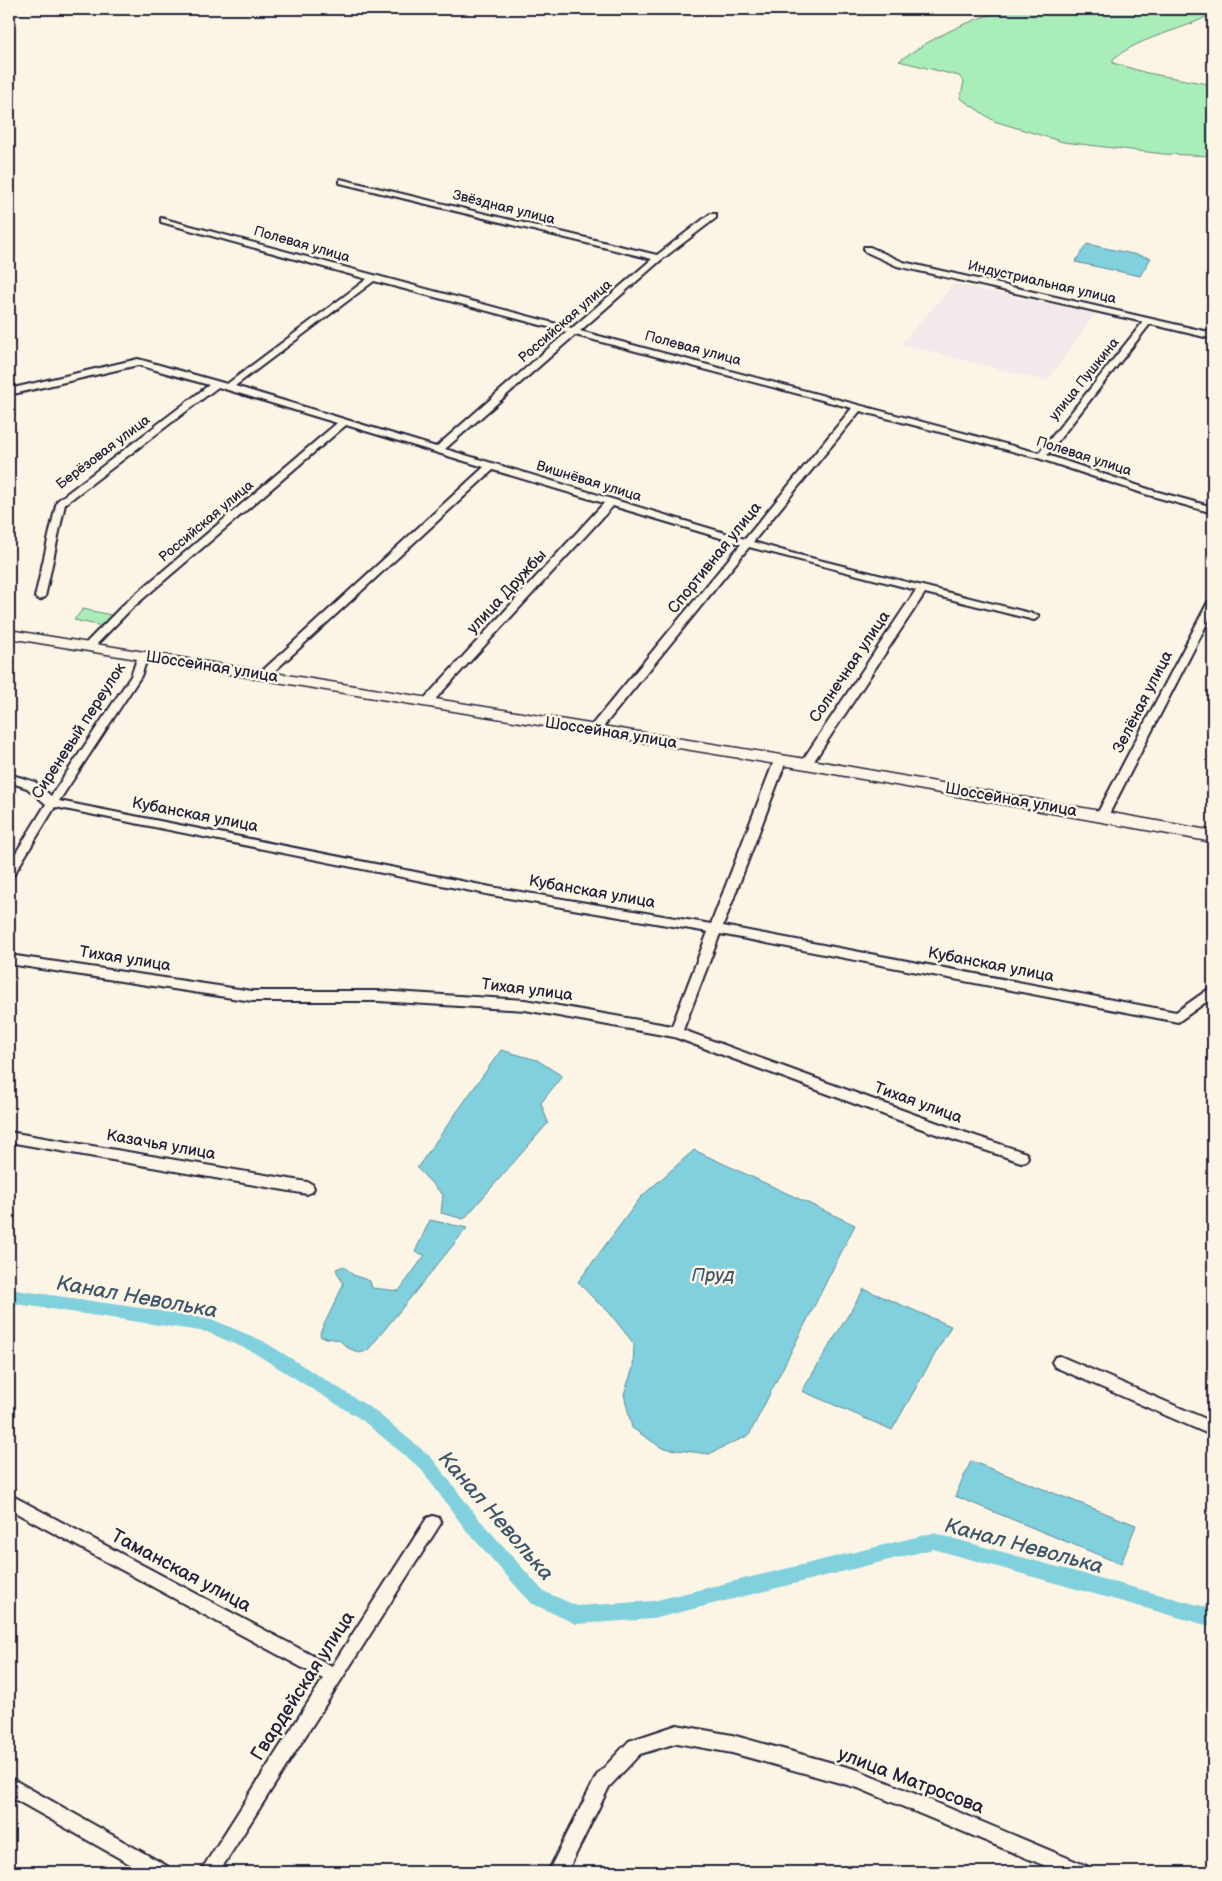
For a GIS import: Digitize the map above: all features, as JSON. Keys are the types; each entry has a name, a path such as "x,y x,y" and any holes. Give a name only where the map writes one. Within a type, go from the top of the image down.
{"main road":[{"name":"Шоссейная улица","path":"9,634 806,764 1213,837"}],"street":[{"name":"Звёздная улица","path":"343,181 658,258"},
{"name":"Российская улица","path":"438,450 658,258 713,216"},
{"name":"Полевая улица","path":"164,220 373,278 1041,456 1132,487 1213,510"},
{"name":"Индустриальная улица","path":"867,249 900,264 1213,336"},
{"path":"228,387 373,278"},
{"name":"улица Пушкина","path":"1041,456 1149,320"},
{"name":"Вишнёвая улица","path":"9,392 138,362 345,421 746,543 1034,617"},
{"name":"Берёзовая улица","path":"40,597 60,503 216,384"},
{"name":"Спортивная улица","path":"594,730 859,406"},
{"name":"Российская улица","path":"89,646 126,608 345,421"},
{"path":"264,675 491,466"},
{"name":"улица Дружбы","path":"426,703 611,502"},
{"name":"Солнечная улица","path":"806,764 922,588"},
{"name":"Зелёная улица","path":"1102,816 1213,602"},
{"name":"Сиреневый переулок","path":"9,873 52,803 136,676 143,656"},
{"path":"676,1032 780,761"},
{"name":"Кубанская улица","path":"9,778 31,785 52,803 491,891 714,929 1178,1017 1213,992"},
{"name":"Тихая улица","path":"9,960 252,996 378,996 525,1005 676,1032 1021,1158"},
{"name":"Казачья улица","path":"9,1137 307,1188"},
{"path":"1060,1362 1213,1429"},
{"name":"Таманская улица","path":"9,1502 334,1676"},
{"name":"Гвардейская улица","path":"209,1872 434,1523"},
{"name":"улица Матросова","path":"557,1872 603,1781 634,1747 677,1734 750,1749 858,1779 1081,1872"},
{"path":"9,1786 162,1872"}],"shaded area":[{"path":"954,284 1095,314 1047,381 901,344"}],"green space":[{"path":"1008,9 1213,9 1213,13 1200,20 1137,44 1113,59 1113,63 1147,73 1213,85 1213,156 1164,154 1063,142 994,121 960,98 964,82 959,76 899,61 951,30 979,18"},
{"path":"83,609 111,615 102,626 74,620"}],"water":[{"path":"1087,244 1151,258 1140,276 1075,262"},
{"path":"501,1050 537,1060 562,1076 541,1103 548,1123 464,1219 441,1213 443,1195 417,1168"},
{"name":"Пруд","path":"694,1150 855,1225 749,1435 709,1454 662,1448 632,1428 624,1394 633,1368 634,1344 608,1311 578,1282 641,1197"},
{"path":"430,1220 467,1228 368,1350 360,1353 348,1348 339,1340 321,1337 320,1333 343,1284 336,1269 344,1266 353,1275 370,1281 372,1288 399,1291 425,1255 415,1252"},
{"path":"864,1289 951,1326 892,1430 802,1391"},
{"path":"971,1461 1136,1525 1121,1564 955,1496"}],"waterway":[{"name":"Канал Неволька","path":"9,1296 209,1325 257,1346 368,1415 426,1463 472,1524 537,1597 576,1615 653,1610 933,1541 1213,1618"}]}
